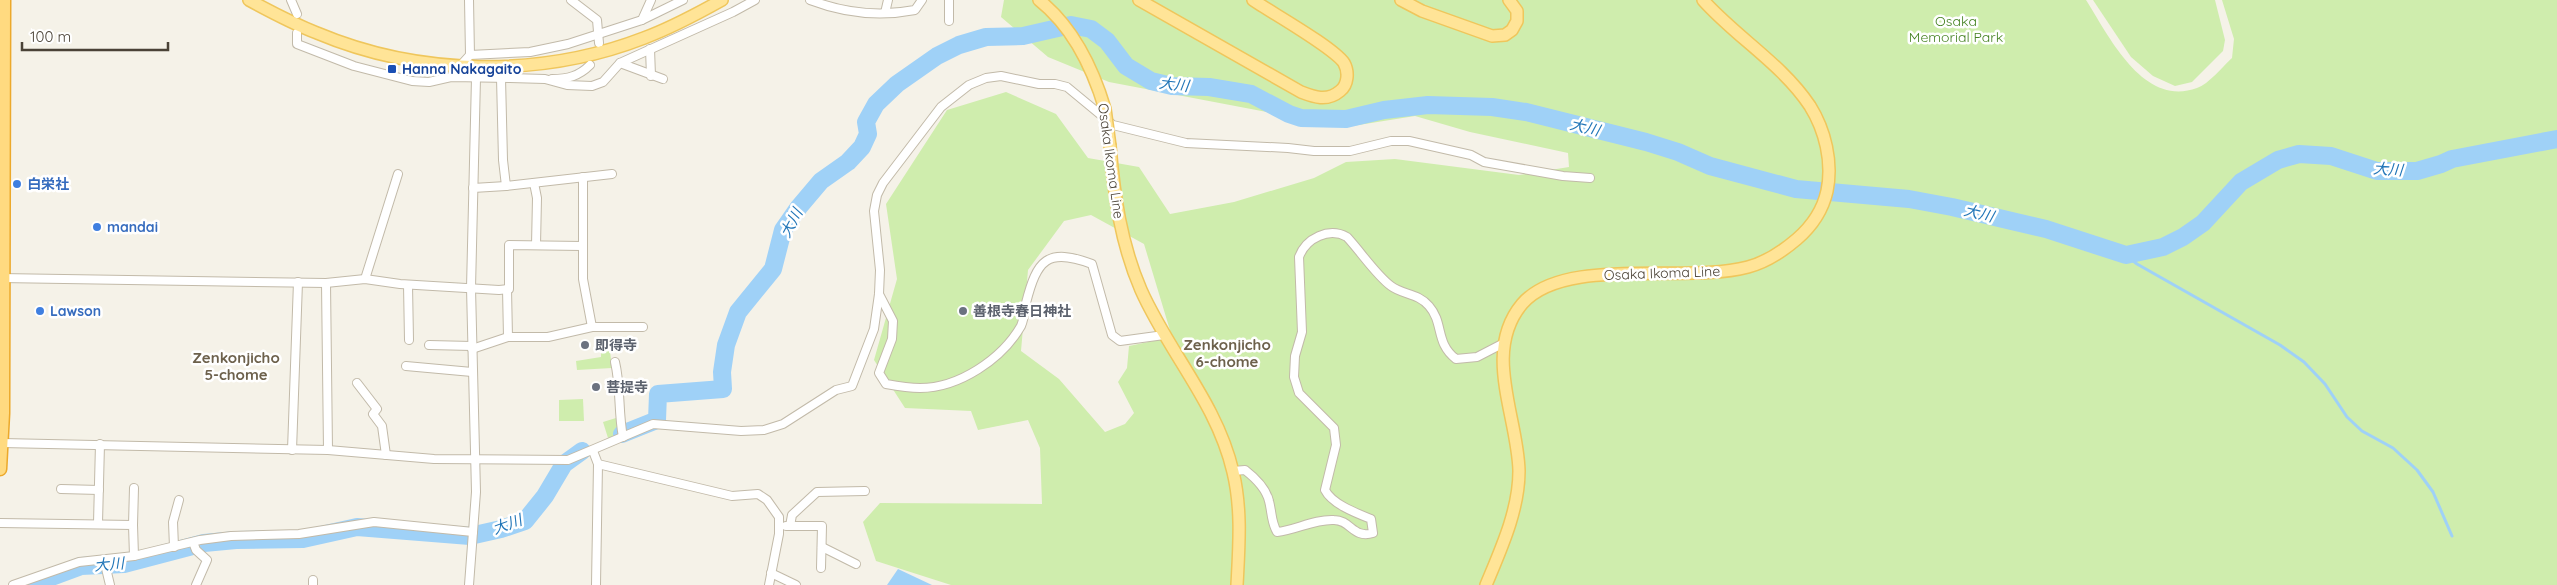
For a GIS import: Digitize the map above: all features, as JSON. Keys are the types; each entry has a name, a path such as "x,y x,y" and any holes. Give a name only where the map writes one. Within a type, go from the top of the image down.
{"highway":[{"path":"0,469 4,0"}],"main road":[{"path":"249,0 297,24 351,45 411,61 504,66 544,63 590,55 644,38 722,0"},
{"path":"1139,0 1300,92 1318,98 1329,97 1345,86 1347,73 1344,63 1333,52 1253,0"},
{"path":"1401,0 1422,11 1492,36 1505,35 1512,30 1516,21 1517,11 1509,0"},
{"name":"Osaka Ikoma Line","path":"1486,585 1510,522 1517,496 1519,471 1504,374 1504,343 1512,319 1522,304 1534,293 1564,279 1593,275 1715,273 1749,267 1786,249 1803,234 1824,202 1828,183 1829,163 1826,142 1818,122 1797,90 1704,0"},
{"name":"Osaka Ikoma Line","path":"1041,1 1063,25 1082,52 1097,82 1105,109 1114,197 1122,234 1140,289 1164,335 1217,422 1233,471 1240,530 1237,585"}],"street":[{"path":"291,0 297,14"},
{"path":"461,65 470,55 468,0"},
{"path":"571,0 597,20 599,43"},
{"path":"642,20 651,0"},
{"path":"470,55 530,52 568,44 599,33 625,28 683,0"},
{"path":"545,80 567,86 592,86 602,82 620,63 733,12 755,0"},
{"path":"810,0 851,12 885,13 915,10 922,0"},
{"path":"885,13 888,0"},
{"path":"949,0 949,21"},
{"path":"297,33 297,44 354,66 412,81 429,82 451,77 545,80 569,78 582,73 590,65"},
{"path":"650,49 651,76"},
{"path":"620,63 664,80"},
{"path":"441,64 451,77"},
{"path":"1,446 100,444 328,450 476,460 568,460 653,424 741,431 764,430 783,424 836,390 852,386 874,329 879,294 880,270 874,211 877,196 883,183 940,107 969,85 986,78 1001,76 1039,84 1055,84 1067,87 1113,125 1186,143 1288,148 1314,152 1350,151 1391,141 1409,141 1471,154 1484,162 1563,176 1590,178"},
{"path":"469,585 476,492 471,288 476,78"},
{"path":"502,78 502,160 506,186"},
{"path":"365,279 398,174"},
{"path":"473,188 612,174"},
{"path":"584,177 583,279 592,327"},
{"path":"534,183 538,198 536,245"},
{"path":"1233,471 1245,470 1256,479 1269,499 1273,526 1276,532 1293,531 1318,522 1336,519 1358,533 1365,535 1373,533 1371,519 1328,496 1325,490 1336,445 1334,428 1300,393 1294,376 1295,356 1302,332 1298,257 1301,249 1311,239 1327,233 1341,234 1347,237 1393,288 1422,299 1436,319 1442,343 1448,353 1456,359 1477,356 1504,343"},
{"path":"508,337 507,289 509,245 582,246"},
{"path":"879,294 893,321 892,340 880,373 886,384 921,388 947,384 984,366 1009,342 1022,324 1033,276 1042,264 1056,256 1073,257 1092,264 1112,335 1120,341 1164,335"},
{"path":"1,278 326,283 365,279 408,284 507,289"},
{"path":"292,450 298,282"},
{"path":"326,283 328,450"},
{"path":"408,284 409,340"},
{"path":"429,345 472,348 508,337 548,337 592,327 643,327"},
{"path":"615,362 619,379 618,412 623,437"},
{"path":"406,366 472,372"},
{"path":"356,382 377,409 373,414 382,426 386,455"},
{"path":"98,523 100,444"},
{"path":"593,451 598,464 596,585"},
{"path":"598,464 732,496 758,494 767,500 779,517 769,585"},
{"path":"134,488 134,556"},
{"path":"61,489 99,490"},
{"path":"790,526 792,515 816,492 865,492"},
{"path":"174,547 173,522 179,500"},
{"path":"13,585 79,562 134,556 193,542 231,536 299,534 374,522 472,535"},
{"path":"0,523 133,525"},
{"path":"779,526 822,526 821,568"},
{"path":"193,542 196,550 207,560 196,585"},
{"path":"822,547 856,564"},
{"path":"104,560 110,585"},
{"path":"771,573 796,585"}],"green space":[{"name":"Osaka Memorial Park","path":"1004,0 2086,0 2105,32 2130,65 2144,78 2160,88 2178,91 2202,86 2232,58 2234,39 2222,0 2557,0 2557,585 951,585 876,561 863,522 880,503 1042,504 1040,448 1028,420 978,430 971,411 905,408 874,360 897,279 886,204 947,110 1006,92 1056,114 1088,158 1139,167 1170,214 1234,202 1314,178 1346,162 1395,159 1519,175 1569,167 1568,153 1470,132 1415,116 1346,127 1109,82 1048,57 1001,17","holes":["1091,215 1144,244 1172,337 1129,346 1127,368 1118,382 1134,413 1125,424 1105,432 1059,379 1021,351 1028,270 1064,221"]},
{"path":"2093,0 2215,0 2225,40 2223,51 2192,82 2175,86 2153,76 2131,57"},
{"path":"610,351 612,368 577,370 576,361 601,357 601,352"},
{"path":"583,399 584,421 559,421 559,400"},
{"path":"616,418 621,434 608,438 603,422"}],"water":[{"path":"898,569 932,585 887,585"}],"waterway":[{"name":"大川","path":"622,434 657,420 658,394 723,389 722,372 726,345 738,312 773,269 783,230 799,207 821,181 848,162 862,147 868,134 866,122 876,104 897,84 937,56 959,45 986,37 1023,36 1071,25 1091,29 1107,41 1126,66 1151,81 1172,86 1209,87 1251,94 1289,114 1301,118 1346,119 1384,110 1428,105 1492,107 1526,112 1646,142 1678,152 1710,166 1796,189 1909,199 1952,207 2046,229 2126,255 2163,247 2183,237 2203,223 2241,182 2278,160 2299,154 2331,156 2377,171 2417,171 2452,159 2557,139"},
{"path":"2126,255 2137,264 2280,345 2304,362 2325,384 2347,417 2362,431 2393,448 2417,470 2433,492 2452,536"},
{"name":"大川","path":"30,585 81,566 124,564 204,543 236,540 303,539 357,527 470,536 501,529 525,521 545,496 564,464 582,451"}],"place":[{"name":"Hanna Nakagaito","path":"392,69"},
{"name":"白栄社","path":"17,184"},
{"name":"mandai","path":"97,227"},
{"name":"Lawson","path":"40,311"},
{"name":"善根寺春日神社","path":"963,311"},
{"name":"即得寺","path":"585,345"},
{"name":"菩提寺","path":"596,387"}],"district":[{"name":"Zenkonjicho 6-chome","path":"1227,352"},
{"name":"Zenkonjicho 5-chome","path":"236,366"}]}
